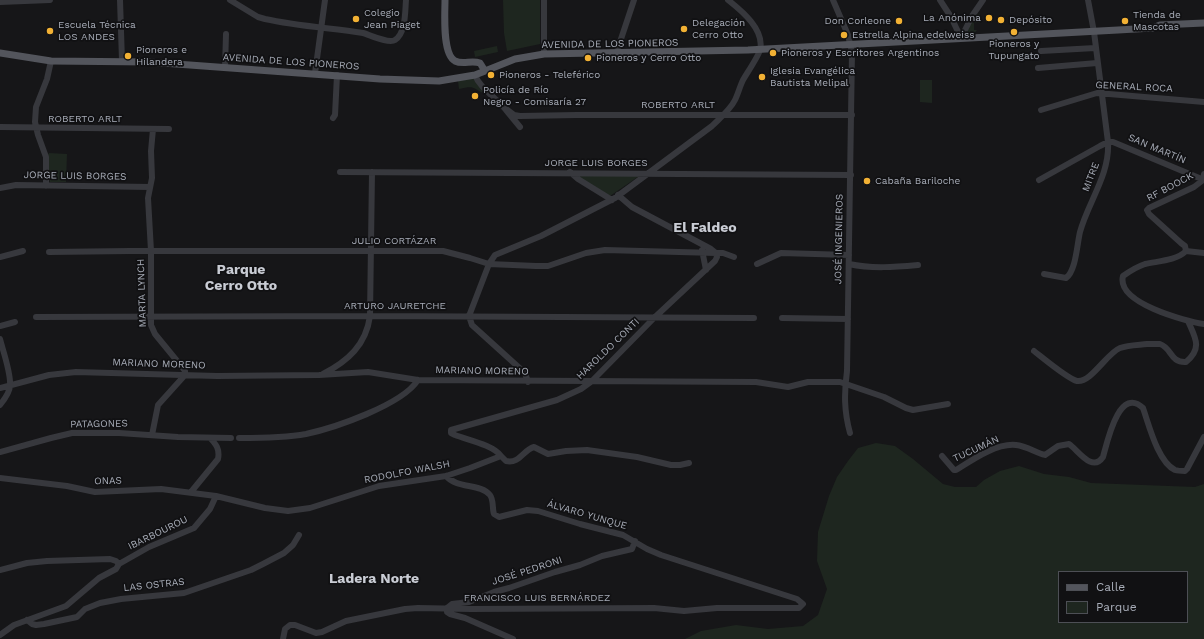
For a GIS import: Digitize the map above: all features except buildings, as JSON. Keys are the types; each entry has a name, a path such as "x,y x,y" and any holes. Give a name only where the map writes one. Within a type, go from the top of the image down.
{"main road":[{"path":"445,0 446,43 451,58 456,62 462,63 474,61 480,63 485,71"},
{"name":"AVENIDA DE LOS PIONEROS","path":"1153,28 1160,25 1204,24"},
{"name":"AVENIDA DE LOS PIONEROS","path":"0,53 51,61 122,61 439,81 475,75 515,59 544,54 616,54 760,50 961,38 1196,27 1204,24"}],"street":[{"path":"0,2 50,0"},
{"path":"120,0 122,61"},
{"path":"230,0 258,17 274,21 364,34 391,42 396,40 400,35 404,25 406,0"},
{"path":"315,74 324,0"},
{"path":"544,0 544,54"},
{"path":"616,54 634,0"},
{"path":"528,382 525,372 472,325 469,316 489,264 495,255 541,236 612,200 712,126 724,114 735,101 742,82 760,50 760,39 755,28 728,0"},
{"name":"JOSÉ INGENIEROS","path":"833,0 842,20 852,52 847,371 845,384 845,414 850,433"},
{"path":"940,0 951,17 961,38"},
{"path":"961,38 972,16 983,0"},
{"name":"MITRE","path":"1044,274 1066,278 1072,273 1080,231 1106,166 1109,152 1094,32 1088,0"},
{"path":"225,68 226,34"},
{"path":"1041,51 1096,48"},
{"path":"46,186 46,157 35,128 36,107 47,79 51,61"},
{"path":"1038,68 1097,63"},
{"path":"333,118 335,115 337,75"},
{"path":"475,75 478,81 520,127"},
{"name":"GENERAL ROCA","path":"1040,110 1091,94 1101,93 1204,102"},
{"name":"ROBERTO ARLT","path":"506,110 514,115 520,116 724,114 852,115"},
{"name":"ROBERTO ARLT","path":"0,128 170,129"},
{"name":"MARTA LYNCH","path":"153,129 151,151 152,178 148,198 151,251 152,330 185,371 185,375"},
{"path":"1039,180 1108,142"},
{"name":"SAN MARTÍN","path":"1108,142 1116,143 1204,178"},
{"name":"JORGE LUIS BORGES","path":"340,172 570,172 851,175"},
{"path":"319,375 341,363 354,352 366,335 368,328 370,316 372,172"},
{"path":"570,172 578,179 612,200"},
{"name":"RF BOOCK","path":"1186,251 1185,246 1149,214 1148,210 1149,208 1194,187 1204,178"},
{"name":"JORGE LUIS BORGES","path":"0,188 16,185 150,187"},
{"path":"618,195 632,207 701,243 716,253"},
{"path":"701,243 706,270"},
{"name":"JULIO CORTÁZAR","path":"49,252 443,251 489,264 548,266 586,253 605,250 723,253 734,257"},
{"path":"0,257 23,251"},
{"path":"1204,253 1186,251 1176,257 1144,264 1123,276 1122,281 1124,288 1138,300 1150,307 1188,321 1204,324"},
{"name":"HAROLDO CONTI","path":"502,456 484,446 451,433 451,430 557,400 592,382 654,318 715,262 717,257 716,253"},
{"path":"757,264 781,253 849,254"},
{"path":"849,264 861,267 884,268 918,265"},
{"name":"ARTURO JAURETCHE","path":"36,317 469,316 754,318"},
{"path":"782,318 848,319"},
{"path":"1034,351 1078,381 1084,380 1092,374 1113,352 1126,346 1159,344 1164,347 1176,360 1186,362 1194,353 1197,342 1188,321"},
{"path":"0,326 15,322"},
{"path":"0,339 7,365 10,385 9,391 0,405"},
{"name":"MARIANO MORENO","path":"0,388 49,376 76,372 217,376 319,375 368,372 418,380 528,382 756,382 788,387 808,382 840,382 884,397 913,410 948,404"},
{"path":"152,435 158,405 185,375"},
{"path":"238,438 306,434 331,427 379,409 410,390 418,380"},
{"name":"TUCUMÁN","path":"942,456 951,468 956,470 1001,446 1015,445 1045,455 1058,446 1069,444 1088,461 1096,463 1103,457 1115,419 1120,410 1125,406 1134,403 1143,408 1159,451 1170,466 1175,470 1185,471 1188,469 1204,437"},
{"name":"PATAGONES","path":"0,452 72,433 120,432 178,437 230,438"},
{"path":"191,492 218,459 219,454 217,446 210,438"},
{"name":"RODOLFO WALSH","path":"216,496 276,510 300,510 332,503 379,486 446,476 502,456 506,461 514,461 530,448 534,447 548,454 586,450 637,457 671,465 680,465 689,462"},
{"name":"ÁLVARO YUNQUE","path":"446,476 456,483 470,486 490,495 492,497 494,514 499,517 532,510 623,535 660,555 797,599 803,604"},
{"name":"ONAS","path":"0,478 67,486 95,492 161,489 216,496"},
{"name":"IBARBOUROU","path":"0,635 14,624 66,606 99,578 116,569 118,564 148,547 194,528 210,509 216,496"},
{"name":"LAS OSTRAS","path":"27,620 36,625 44,624 77,617 85,609 100,603 120,599 184,593 251,570 264,564 293,546 299,535"},
{"name":"JOSÉ PEDRONI","path":"447,608 452,604 469,602 488,594 580,565 602,556 632,549 635,541"},
{"path":"0,570 27,563 47,561 114,560 118,564"},
{"name":"FRANCISCO LUIS BERNÁRDEZ","path":"283,639 285,629 290,625 295,625 316,633 322,632 346,621 393,611 418,608 654,608 684,611 717,608 799,608 803,604"},
{"path":"447,608 447,612 454,616 465,618 512,639"}],"green space":[{"path":"503,0 540,0 540,44 507,51 504,33"},
{"path":"976,14 980,14 980,23 974,23 974,30 977,30 973,35 966,35 966,33"},
{"path":"497,46 498,52 475,57 474,51"},
{"path":"474,77 486,91 485,94 471,87 459,89 458,81"},
{"path":"920,80 932,80 932,103 920,102"},
{"path":"49,153 67,154 66,182 50,182 46,157"},
{"path":"581,173 642,174 610,196 578,177"},
{"path":"876,443 895,446 943,484 955,487 976,487 984,480 1000,471 1019,466 1044,474 1069,477 1091,483 1195,487 1204,484 1204,639 685,639 701,631 736,625 768,629 803,626 818,615 827,589 817,561 818,532 829,496 837,477 858,448"}],"place":[{"name":"La Anónima","path":"989,18"},
{"name":"Colegio Jean Piaget","path":"356,19"},
{"name":"Depósito","path":"1001,20"},
{"name":"Don Corleone","path":"899,21"},
{"name":"Tienda de Mascotas","path":"1125,21"},
{"name":"Delegación Cerro Otto","path":"684,29"},
{"name":"Escuela Técnica LOS ANDES","path":"50,31"},
{"name":"Pioneros y Tupungato","path":"1014,32"},
{"name":"Estrella Alpina edelweiss","path":"844,35"},
{"name":"Pioneros y Escritores Argentinos","path":"773,53"},
{"name":"Pioneros e Hilandera","path":"128,56"},
{"name":"Pioneros y Cerro Otto","path":"588,58"},
{"name":"Pioneros - Teleférico","path":"491,75"},
{"name":"Iglesia Evangélica Bautista Melipal","path":"762,77"},
{"name":"Policía de Río Negro - Comisaría 27","path":"475,96"},
{"name":"Cabaña Bariloche","path":"867,181"}],"district":[{"name":"El Faldeo","path":"705,228"},
{"name":"Parque Cerro Otto","path":"241,278"},
{"name":"Ladera Norte","path":"374,579"}]}
